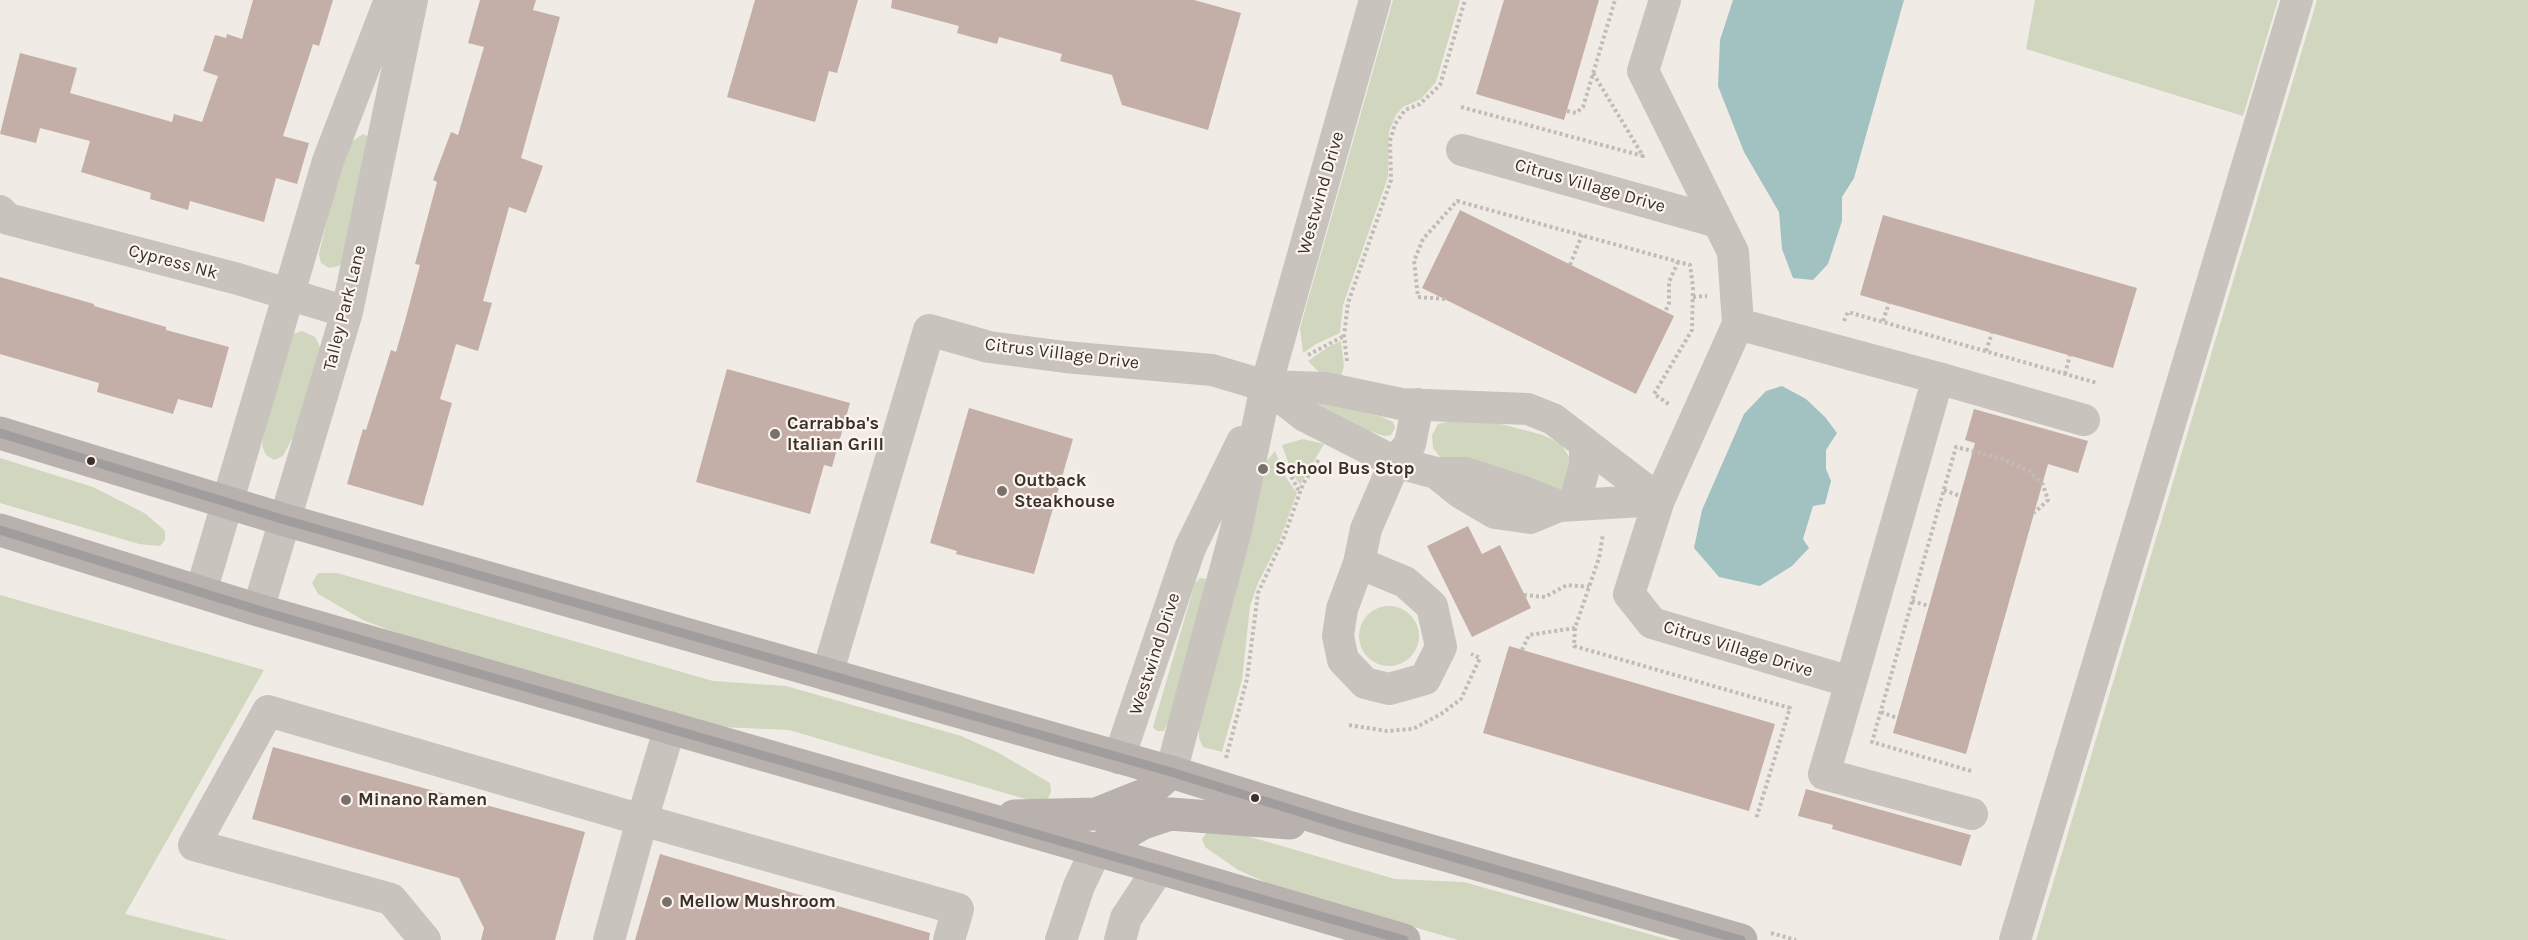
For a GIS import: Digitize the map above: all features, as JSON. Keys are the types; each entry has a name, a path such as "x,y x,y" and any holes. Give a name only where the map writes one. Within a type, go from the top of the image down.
{"main road":[{"path":"0,433 285,520 1171,772 1348,827 1741,940"},
{"path":"0,530 258,610 1404,940"},
{"path":"979,817 1096,814 1146,794 1171,772"},
{"path":"1096,850 1143,823 1170,814 1348,827"}],"street":[{"path":"201,592 328,161 390,0"},
{"name":"Talley Park Lane","path":"258,610 347,312 412,0"},
{"name":"Westwind Drive","path":"1171,772 1236,530 1266,387 1375,0"},
{"name":"Citrus Village Drive","path":"1665,0 1643,71 1732,252 1738,324 1659,500 1629,594 1652,623 1851,682"},
{"path":"2016,940 2298,0"},
{"name":"Citrus Village Drive","path":"1462,150 1718,222"},
{"name":"Cypress Nk","path":"0,212 8,219 238,279 347,312"},
{"path":"1738,324 2084,420"},
{"name":"Citrus Village Drive","path":"827,675 929,330 989,347 1065,357 1212,369 1266,387 1325,388 1401,404 1528,409 1553,419 1659,500"},
{"path":"1938,378 1824,774 1972,814"},
{"name":"Westwind Drive","path":"1119,758 1190,548 1266,387"},
{"name":"Citrus Village Drive","path":"1266,387 1305,416 1395,462 1436,473 1461,494 1495,513 1530,518 1567,506 1659,500"},
{"path":"1359,563 1366,529 1395,462 1410,444 1418,404"},
{"path":"1567,506 1585,465 1586,444"},
{"path":"425,940 391,899 194,845 268,711 958,909 949,940"},
{"path":"609,940 670,727"},
{"path":"1060,940 1078,886 1096,850"},
{"path":"1120,940 1126,918 1159,868"}],"path":[{"path":"1348,368 1344,336 1348,303 1391,180 1390,141 1395,124 1404,110 1420,104 1440,85 1465,0"},
{"path":"1567,111 1576,113 1583,107 1615,0"},
{"path":"1461,107 1643,156 1593,73"},
{"path":"1445,299 1418,297 1414,261 1423,239 1457,201 1690,265 1693,287 1692,330 1654,394 1673,407"},
{"path":"1570,265 1582,235"},
{"path":"1666,310 1669,303 1669,282 1678,262"},
{"path":"1883,321 1889,303"},
{"path":"1841,329 1848,312 2097,383"},
{"path":"1986,351 1992,333"},
{"path":"2065,374 2070,355"},
{"path":"1971,771 1872,742 1956,447 2000,458 2029,471 2043,485 2048,500 2034,513"},
{"path":"1226,758 1247,679 1258,593 1284,537 1300,493 1321,457"},
{"path":"1282,458 1285,468 1300,493"},
{"path":"1944,490 1960,496"},
{"path":"1604,532 1601,552 1575,628 1574,646 1790,708 1756,819"},
{"path":"1524,595 1545,597 1567,585 1590,587"},
{"path":"1912,601 1929,606"},
{"path":"1522,650 1529,635 1575,628"},
{"path":"1349,725 1387,731 1413,729 1441,714 1461,699 1480,658 1469,653"},
{"path":"1881,712 1897,718"}],"green space":[{"path":"1393,0 1460,0 1436,82 1421,99 1403,107 1396,115 1389,131 1388,177 1343,305 1340,333 1303,353 1300,328"},
{"path":"2035,0 2278,0 2243,116 2026,49"},
{"path":"2317,0 2528,0 2528,940 2036,940"},
{"path":"363,134 371,139 345,257 339,266 329,268 321,263 319,254 334,193 351,142"},
{"path":"302,331 315,337 322,351 300,424 283,456 274,460 266,455 262,446 264,431 292,334"},
{"path":"1341,341 1344,366 1340,380 1319,372 1308,361"},
{"path":"1306,398 1382,417 1393,422 1395,428 1391,435 1384,436 1305,409"},
{"path":"1456,420 1497,423 1543,435 1561,444 1569,457 1571,473 1567,485 1560,491 1440,457 1433,448 1432,435 1438,424"},
{"path":"1303,439 1324,444 1300,485 1291,471 1282,445"},
{"path":"1275,451 1285,476 1297,493 1279,542 1258,583 1250,606 1242,680 1222,752 1203,747 1199,738 1199,727 1265,463"},
{"path":"0,458 93,487 146,514 165,531 165,540 160,546 139,544 0,503"},
{"path":"318,573 337,573 713,681 786,686 961,736 997,752 1050,783 1051,791 1048,799 1039,803 789,730 721,727 402,635 363,620 318,594 312,583"},
{"path":"1200,578 1206,579 1208,585 1171,716 1164,731 1157,731 1153,727 1195,583"},
{"path":"0,595 264,670 125,914 228,940 0,940"},
{"path":"1389,606 1406,611 1414,619 1419,636 1414,653 1406,661 1389,666 1372,661 1364,653 1359,636 1364,619 1372,611"},
{"path":"1220,828 1395,879 1464,882 1670,940 1458,940 1272,885 1238,870 1205,847 1202,839 1209,830"}],"water":[{"path":"1733,0 1904,0 1854,178 1842,197 1842,221 1828,264 1813,280 1793,278 1782,249 1779,212 1744,152 1718,86 1720,40"},
{"path":"1782,386 1806,399 1825,417 1837,433 1826,450 1826,469 1831,481 1825,504 1813,506 1803,539 1809,548 1792,566 1760,586 1719,577 1694,548 1702,510 1744,414 1766,391"}],"building":[{"path":"253,0 333,0 319,46 313,44 283,136 309,143 297,184 276,178 264,222 190,201 188,210 150,199 151,193 81,172 90,141 40,128 36,143 0,134 20,53 77,68 70,93 172,122 174,114 202,122 218,76 203,71 215,35 226,38 227,34 242,39"},
{"path":"480,0 536,0 533,10 560,17 521,158 543,166 526,213 509,207 483,301 492,303 478,351 456,344 440,399 452,403 423,506 347,484 363,429 366,430 391,350 396,352 405,321 420,265 415,264 437,182 433,180 451,132 458,135 484,47 468,43"},
{"path":"755,0 858,0 837,73 829,71 815,122 727,97"},
{"path":"892,0 1194,0 1241,13 1208,130 1122,105 1112,75 1060,61 1062,54 999,37 997,44 957,33 959,26 891,8"},
{"path":"1504,0 1599,0 1564,120 1476,94"},
{"path":"1460,210 1674,316 1636,394 1422,288"},
{"path":"1883,215 2137,288 2113,368 1860,295"},
{"path":"0,277 94,304 94,306 166,327 166,330 229,347 212,408 178,399 173,414 97,392 99,383 0,354"},
{"name":"Carrabba's Italian Grill","path":"727,369 850,403 832,467 824,465 810,514 696,482"},
{"name":"Outback Steakhouse","path":"969,408 1073,439 1034,574 956,554 957,551 930,543"},
{"path":"1974,409 2088,441 2078,473 2048,464 1966,754 1893,733 1975,443 1965,440"},
{"path":"1468,526 1482,554 1500,545 1531,608 1472,637 1427,546"},
{"path":"1509,646 1775,724 1749,811 1483,733"},
{"path":"273,747 585,832 555,940 481,940 484,928 459,878 252,819"},
{"path":"1806,789 1971,835 1961,866 1832,829 1833,825 1798,816"},
{"path":"660,854 930,933 929,940 635,940"}],"transit line":[{"path":"0,433 285,520 1171,772 1348,827 1741,940"},
{"path":"0,530 258,610 1404,940"}],"place":[{"name":"Carrabba's Italian Grill","path":"775,434"},
{"name":"School Bus Stop","path":"1263,469"},
{"name":"Outback Steakhouse","path":"1002,491"},
{"name":"Minano Ramen","path":"346,800"},
{"name":"Mellow Mushroom","path":"667,902"}]}
